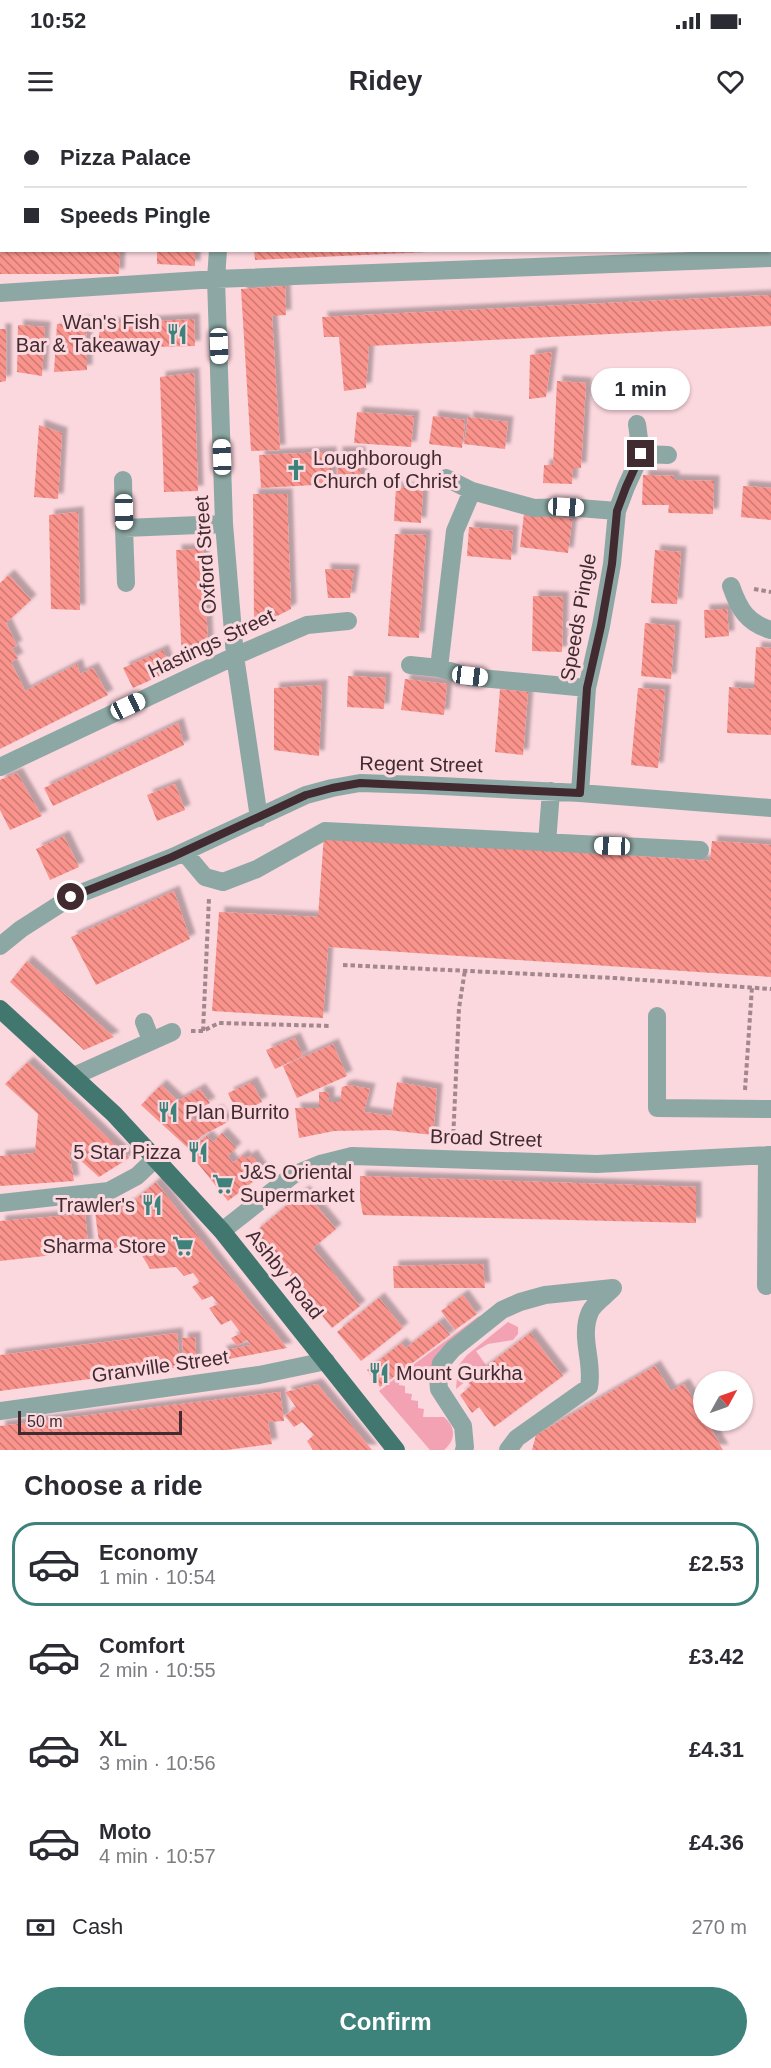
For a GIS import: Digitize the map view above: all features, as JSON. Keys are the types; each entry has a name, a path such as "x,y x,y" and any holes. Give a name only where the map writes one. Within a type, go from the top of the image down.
{"main road":[{"name":"Ashby Road","path":"0,1009 74,1076 156,1158 222,1231 396,1450"}],"street":[{"name":"Oxford Street","path":"218,252 216,279 224,524 235,656 259,818"},
{"path":"0,292 216,279 771,258"},
{"path":"637,424 641,454 668,455"},
{"name":"Speeds Pingle","path":"580,793 587,688 612,564 617,511 641,454"},
{"path":"446,478 472,491 534,508 566,507 617,511"},
{"path":"123,480 126,583"},
{"path":"439,668 455,531 472,491"},
{"path":"124,528 224,524"},
{"path":"731,586 736,600 746,615 756,626 771,630"},
{"name":"Hastings Street","path":"0,766 235,656 307,625 348,621"},
{"path":"410,665 439,668 470,676 587,688"},
{"name":"Regent Street","path":"0,946 21,929 71,897 184,852 306,795 332,788 360,783 551,791 771,808"},
{"path":"547,843 551,791"},
{"path":"184,852 205,877 223,882 257,869 325,831 700,850"},
{"path":"657,1016 657,1108 771,1109"},
{"path":"144,1022 151,1040"},
{"path":"74,1076 172,1032"},
{"path":"751,1109 771,1120"},
{"path":"766,1286 769,1155"},
{"name":"Broad Street","path":"222,1231 293,1175 320,1164 352,1156 597,1164 769,1155"},
{"path":"0,1203 109,1191 137,1176 156,1158"},
{"path":"464,1450 462,1426 439,1389 438,1378 441,1363 453,1349 502,1310 520,1302 545,1295 613,1288 591,1310 588,1321 586,1350 591,1375 589,1387 517,1438 508,1450"},
{"name":"Granville Street","path":"0,1411 259,1375 326,1361"}],"path":[{"path":"203,1031 210,898 204,892"},
{"path":"343,965 465,970 771,989"},
{"path":"452,1159 459,1008 465,970"},
{"path":"750,1020 752,987"},
{"path":"172,1032 203,1031 219,1023 331,1026"}],"shaded area":[{"path":"479,1316 430,1370 429,1374 401,1374"},
{"path":"508,1322 518,1327 518,1334 513,1340 488,1344 476,1351 486,1365 456,1389 458,1366 467,1355"},
{"path":"397,1377 399,1385 405,1386 405,1393 412,1394 411,1400 418,1401 418,1408 424,1409 423,1417 444,1417 451,1425 453,1434 451,1442 444,1450 430,1450 379,1391"}],"building":[{"path":"0,252 120,252 119,274 0,274"},
{"path":"157,252 195,252 195,266 157,264"},
{"path":"254,252 428,252 255,260"},
{"path":"285,286 286,315 272,316 280,450 251,451 241,289"},
{"path":"771,295 771,326 369,346 366,388 344,391 339,337 324,337 322,317"},
{"path":"194,319 195,346 98,348 100,324"},
{"path":"86,321 87,370 54,372 57,324"},
{"path":"18,325 45,327 42,376 17,372"},
{"path":"0,329 6,329 6,381 0,382"},
{"path":"552,352 546,397 529,399 530,355"},
{"path":"194,373 198,491 164,492 160,377"},
{"path":"557,381 586,383 581,468 573,468 572,484 543,483 544,465 553,465"},
{"path":"357,412 414,416 411,447 354,443"},
{"path":"433,416 465,420 462,448 429,444"},
{"path":"468,417 508,422 505,449 464,444"},
{"path":"39,425 62,433 58,499 34,497"},
{"name":"Loughborough Church of Christ","path":"331,452 332,484 261,488 259,455"},
{"path":"337,452 360,452 361,486 338,487"},
{"path":"643,475 674,476 674,480 714,481 713,514 668,513 669,505 642,505"},
{"path":"743,486 771,488 771,520 741,517"},
{"path":"396,487 423,489 421,523 394,521"},
{"path":"253,494 287,494 291,609 269,620 254,622"},
{"path":"78,512 80,610 51,609 49,515"},
{"path":"524,514 572,519 568,553 520,547"},
{"path":"469,527 513,531 511,560 467,556"},
{"path":"395,534 426,535 419,638 388,636"},
{"path":"203,549 208,644 182,657 176,550"},
{"path":"655,550 681,552 677,604 651,603"},
{"path":"325,569 354,570 350,598 328,598"},
{"path":"9,575 31,600 6,623 17,646 12,648 18,658 11,662 25,691 77,664 80,674 93,668 108,695 0,749 0,583"},
{"path":"533,596 563,597 562,652 532,651"},
{"path":"727,609 729,636 705,638 704,610"},
{"path":"645,623 675,626 671,679 641,676"},
{"path":"756,647 771,648 771,735 727,733 729,687 754,689"},
{"path":"163,650 171,671 133,688 123,668"},
{"path":"348,676 386,678 384,709 347,707"},
{"path":"405,679 447,684 444,715 401,710"},
{"path":"322,685 319,756 274,750 274,688"},
{"path":"638,688 665,690 658,768 631,765"},
{"path":"500,689 528,692 523,755 495,752"},
{"path":"178,723 184,745 53,806 44,788"},
{"path":"17,773 42,816 10,830 0,810 0,780"},
{"path":"175,784 185,810 157,821 147,795"},
{"path":"324,835 710,861 712,841 771,845 771,977 328,947 323,1018 212,1011 219,912 318,917"},
{"path":"64,836 79,867 50,880 36,849"},
{"path":"174,891 190,939 96,985 71,937"},
{"path":"27,961 114,1037 84,1050 10,982"},
{"path":"295,1038 303,1056 275,1069 266,1050"},
{"path":"333,1044 347,1076 297,1098 283,1066"},
{"path":"28,1062 129,1158 99,1177 69,1150 74,1181 0,1186 0,1156 35,1153 38,1114 5,1084"},
{"path":"252,1082 262,1102 238,1114 228,1093"},
{"path":"397,1082 437,1089 433,1135 388,1130 334,1131 299,1138 295,1108 319,1108 319,1092 329,1092 329,1102 340,1102 342,1087 349,1085 370,1089 364,1112 392,1116"},
{"path":"161,1085 178,1101 200,1089 210,1103 189,1114 196,1122 217,1110 226,1123 203,1135 188,1148 141,1105"},
{"path":"222,1133 236,1148 228,1156 233,1163 243,1155 246,1159 252,1155 264,1173 228,1201 188,1151 205,1137 207,1136 213,1142"},
{"path":"360,1176 696,1187 696,1223 363,1215"},
{"path":"156,1182 287,1348 223,1360 221,1351 251,1345 247,1340 237,1346 231,1338 241,1333 231,1320 221,1325 209,1308 218,1304 212,1296 202,1300 192,1287 200,1282 193,1273 184,1276 176,1267 150,1269 134,1242 116,1248 100,1249 95,1212 112,1212 131,1203"},
{"path":"304,1191 336,1229 313,1248 360,1306 332,1328 255,1232"},
{"path":"85,1214 88,1245 72,1247 71,1253 0,1261 0,1221"},
{"path":"483,1264 485,1288 394,1288 393,1266"},
{"path":"463,1295 477,1314 455,1330 441,1311"},
{"path":"379,1298 403,1328 361,1361 337,1332"},
{"path":"439,1322 450,1335 380,1387 367,1370 401,1343 406,1348"},
{"path":"177,1333 180,1367 0,1391 0,1355"},
{"path":"530,1333 563,1376 494,1427 479,1407 472,1413 460,1395 471,1386 467,1381"},
{"path":"195,1337 196,1361 184,1362 182,1338"},
{"path":"655,1366 671,1391 684,1384 693,1399 693,1431 712,1431 723,1450 532,1450 536,1435"},
{"path":"317,1384 372,1450 313,1450 307,1441 314,1435 302,1422 294,1427 285,1416 296,1407 285,1392"},
{"path":"280,1392 284,1421 268,1422 272,1444 227,1450 0,1450 0,1426"}],"place":[{"name":"Wan's Fish Bar & Takeaway","path":"177,334"},
{"name":"Loughborough Church of Christ","path":"296,470"},
{"name":"Plan Burrito","path":"168,1112"},
{"name":"5 Star Pizza","path":"198,1152"},
{"name":"J&S Oriental Supermarket","path":"223,1184"},
{"name":"Trawler's","path":"152,1205"},
{"name":"Sharma Store","path":"183,1246"},
{"name":"Mount Gurkha","path":"379,1373"}],"route":[{"path":"71,897 172,857 306,795 332,788 360,783 580,793 587,688 612,564 617,511 641,454"}]}
